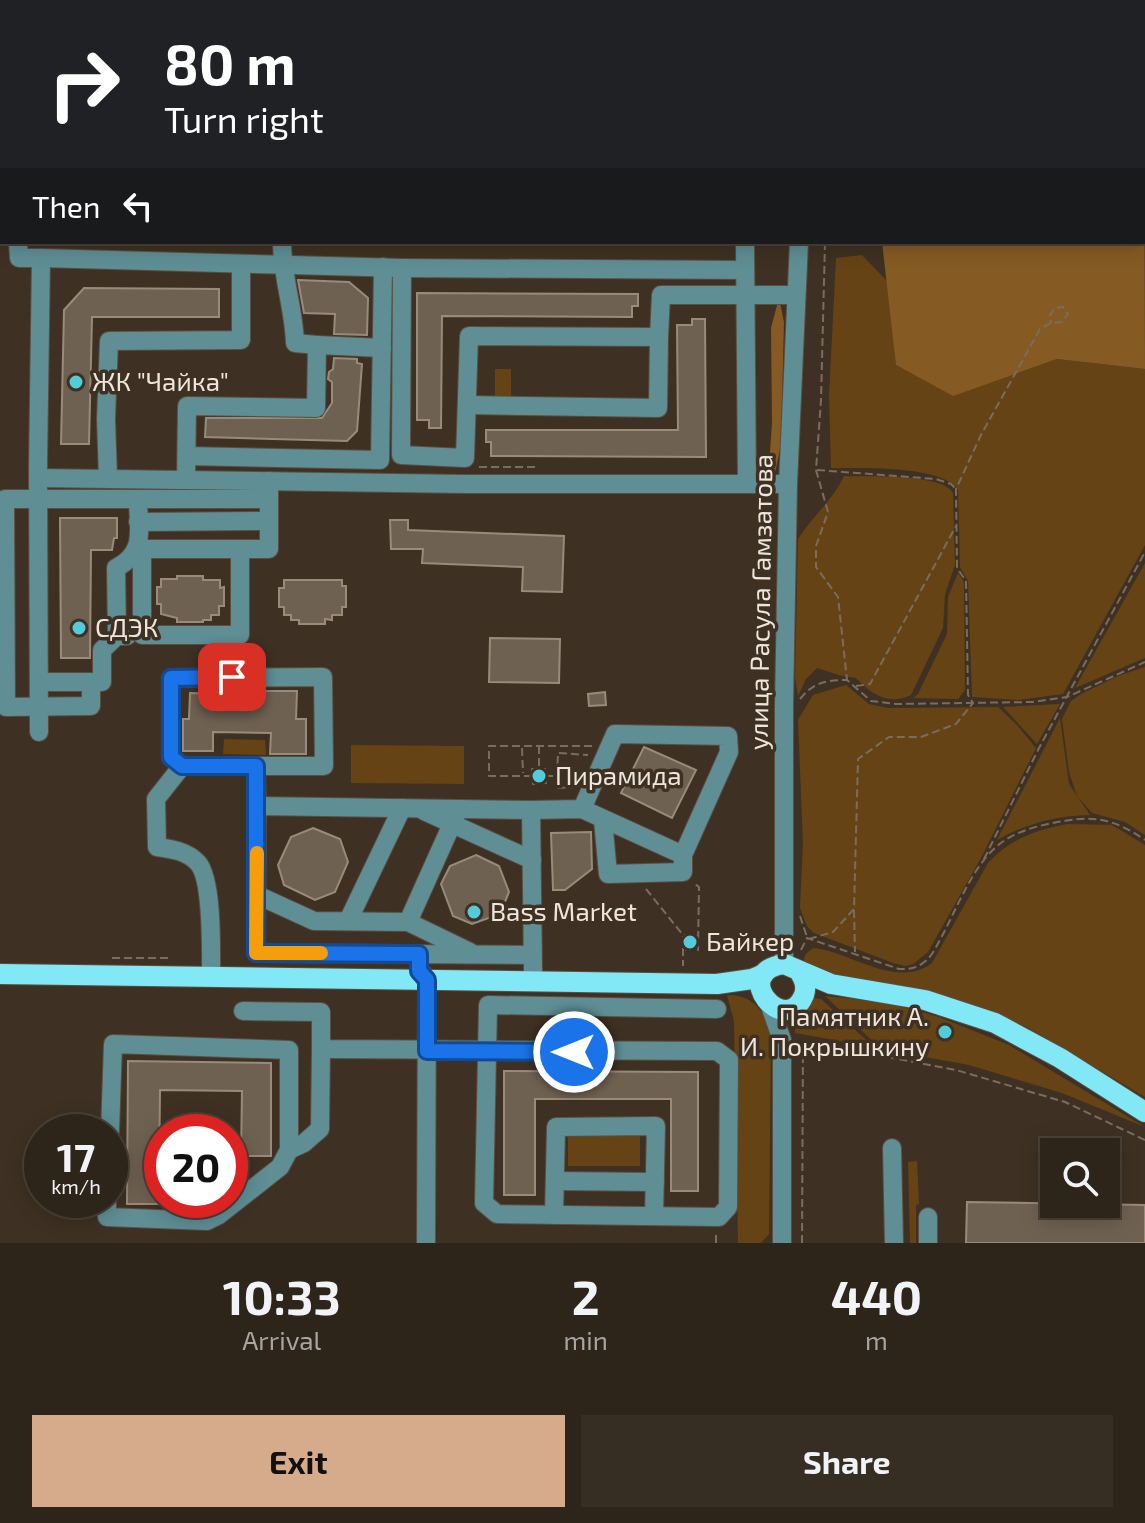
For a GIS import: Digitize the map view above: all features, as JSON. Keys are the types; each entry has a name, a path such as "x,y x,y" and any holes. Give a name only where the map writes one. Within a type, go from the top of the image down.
{"main road":[{"path":"792,967 806,985 800,1002"},
{"path":"0,974 717,984 752,979 770,969 792,967 831,984 925,1000 995,1023 1060,1058 1145,1112"},
{"path":"764,974 761,989 769,1004"},
{"path":"717,984 784,1009 813,993 856,989"}],"street":[{"path":"18,244 19,258 393,268 745,270"},
{"path":"282,244 282,265 294,316 295,343 382,348"},
{"path":"745,244 747,484"},
{"name":"улица Расула Гамзатова","path":"792,967 784,705 788,484 799,244"},
{"path":"39,732 41,258"},
{"path":"108,478 106,419 109,341 241,340 241,264"},
{"path":"187,456 380,460 382,348 393,268"},
{"path":"393,268 401,455 465,458"},
{"path":"468,405 658,408 661,295 796,295"},
{"path":"465,484 469,336 659,337"},
{"path":"186,480 187,406 316,408 317,345"},
{"path":"38,478 186,480 269,490"},
{"path":"91,682 91,706 6,707 5,499 138,499 269,490 465,484 788,484"},
{"path":"117,636 116,568 129,561 140,549 269,549 269,490"},
{"path":"138,499 142,635"},
{"path":"138,522 269,521"},
{"path":"39,682 102,682 102,650 117,636 240,635 240,549"},
{"path":"323,677 324,766 182,766 171,757 171,678 323,677"},
{"path":"582,809 615,734 728,736 729,752 683,864"},
{"path":"182,766 156,799 157,847 175,849 189,855 201,866 211,918 211,977"},
{"path":"256,766 256,953 532,955"},
{"path":"257,806 410,808 456,816 582,809 683,864"},
{"path":"348,921 410,808"},
{"path":"531,810 532,981"},
{"path":"456,816 532,860"},
{"path":"408,922 456,816"},
{"path":"603,820 608,874 683,864"},
{"path":"257,895 314,921 408,922 476,955"},
{"path":"419,954 419,971 427,980 426,1243"},
{"path":"633,982 634,1007"},
{"path":"782,1040 800,1002"},
{"path":"769,1004 782,1040 782,1243"},
{"path":"321,1049 487,1052 717,1051 729,1060 728,1207 719,1217 497,1214 484,1203 487,1052 488,1005 717,1009"},
{"path":"243,1011 321,1012 320,1129 304,1143 289,1150"},
{"path":"111,1114 113,1044 289,1050 289,1150 280,1167 207,1221 128,1218"},
{"path":"554,1215 556,1127 656,1126 654,1216"},
{"path":"892,1148 894,1243"},
{"path":"555,1181 655,1182"},
{"path":"928,1217 928,1243"}],"path":[{"path":"825,244 816,470 828,512 816,546 816,567 838,597 847,680"},
{"path":"973,703 968,695 966,581 957,568 956,489 1040,329 1062,322 1068,314 1063,307 1054,308 1051,323"},
{"path":"816,470 925,477 951,484 956,489"},
{"path":"855,686 870,684 956,525"},
{"path":"809,939 899,969 913,969 930,957 1145,552"},
{"path":"795,707 808,689 824,680 847,680 871,701 896,704 1032,702 1067,697 1145,662"},
{"path":"855,954 858,759 889,737 921,737 956,724 973,703"},
{"path":"532,776 489,776 489,746 610,746"},
{"path":"522,746 523,775"},
{"path":"539,746 539,769"},
{"path":"573,746 573,753"},
{"path":"575,787 558,788 558,753 588,754 585,763"},
{"path":"532,769 545,769 546,783 533,784 532,776 532,769"},
{"path":"545,776 557,776"},
{"path":"982,863 995,847 1014,836 1031,828 1074,819 1111,820 1145,840"},
{"path":"683,864 699,887 698,950 684,950"},
{"path":"792,967 807,938 833,932 854,909"},
{"path":"683,935 699,936"},
{"path":"802,1243 803,1041 956,1070 1065,1102 1145,1140"}],"shaded area":[{"path":"882,244 1145,244 1145,369 1057,359 953,396 896,365"},
{"path":"862,255 888,282 896,365 953,395 1057,359 1145,369 1145,545 1063,694 1018,700 972,697 968,581 960,567 958,489 949,481 918,472 831,468 829,396 836,258"},
{"path":"779,298 784,322 781,444 775,473 768,480 772,423 771,328"},
{"path":"495,369 511,369 511,400 495,400"},
{"path":"844,476 920,479 935,482 953,493 955,565 945,594 943,628 911,695 903,698 880,697 856,678 817,668 806,679 798,696 795,677 798,539"},
{"path":"1145,563 1145,658 1075,688"},
{"path":"958,573 964,582 965,690 958,699 913,698 918,694 947,634 948,597"},
{"path":"1145,667 1145,835 1125,822 1092,813 1077,796 1069,772 1062,719 1071,701 1081,694"},
{"path":"846,685 869,704 888,708 998,707 1036,748 981,858 928,952 906,966 814,933 807,926 800,908 803,843 798,720 813,695"},
{"path":"1060,704 1037,744 1003,707"},
{"path":"1060,718 1069,784 1090,815 1042,822 997,840"},
{"path":"224,739 265,740 266,755 223,754"},
{"path":"351,745 464,746 464,784 351,783"},
{"path":"1067,824 1112,825 1145,845 1145,1097 1027,1027 984,1009 898,985 824,976 804,964 806,954 814,948 904,973 932,963 988,863 1024,837"},
{"path":"727,995 744,998 757,1006 771,1036 769,1234 761,1243 738,1243 734,1021"},
{"path":"825,996 885,1002 939,1017 1009,1045 1145,1127 1062,1093 969,1065 881,1049"},
{"path":"814,998 821,999 874,1047 795,1033 798,1012"},
{"path":"568,1134 640,1134 640,1166 568,1166"},
{"path":"917,1161 919,1204 916,1205 916,1243 910,1243 908,1162"}],"building":[{"path":"298,280 349,282 368,298 367,335 334,334 335,314 304,313"},
{"name":"ЖК \"Чайка\"","path":"84,288 219,289 219,317 92,317 89,444 61,444 64,310"},
{"path":"417,293 638,294 638,306 632,306 632,317 442,316 441,428 429,428 429,420 417,420"},
{"path":"692,319 705,319 706,457 491,456 491,442 486,442 486,430 678,430 677,325 692,325"},
{"path":"334,358 357,359 357,363 362,364 357,431 347,441 205,437 206,418 322,418 332,403 332,382 328,379"},
{"path":"60,518 117,518 117,538 114,538 112,550 91,550 90,658 61,658"},
{"path":"390,520 408,520 408,530 564,536 562,592 522,591 523,567 422,563 423,549 391,549"},
{"path":"177,576 203,576 203,580 220,580 220,588 224,587 224,606 219,606 219,615 211,615 211,620 203,622 177,622 177,618 161,614 161,604 157,604 157,587 161,587 161,579 177,579"},
{"path":"284,580 342,580 342,586 346,586 346,607 342,607 342,615 332,615 332,620 325,619 325,624 299,624 299,620 291,620 291,615 284,615 284,607 279,607 279,588 284,588"},
{"path":"490,638 560,639 559,683 489,682"},
{"path":"257,691 297,691 296,719 306,719 306,754 270,754 271,733 213,732 213,751 183,751 183,719 189,719 190,693 227,694 227,702 257,702"},
{"path":"605,692 606,705 589,706 588,694"},
{"path":"644,747 696,770 672,818 621,793"},
{"path":"313,828 340,839 348,862 335,892 315,900 284,885 278,865 291,837"},
{"path":"591,832 592,869 565,890 553,890 551,833"},
{"path":"476,855 499,866 509,892 500,914 472,924 453,916 441,884 450,866"},
{"path":"128,1061 271,1063 271,1156 248,1156 248,1114 242,1114 242,1091 160,1090 160,1114 144,1114 144,1204 128,1204"},
{"path":"504,1071 698,1072 698,1191 671,1191 671,1099 535,1099 535,1195 504,1195"},
{"path":"967,1202 1040,1203 1040,1218 1120,1218 1120,1205 1145,1205 1145,1243 966,1243"}],"slow traffic":[{"path":"257,853 256,953 321,953"}],"place":[{"name":"ЖК \"Чайка\"","path":"76,382"},
{"name":"СДЭК","path":"79,628"},
{"name":"Пирамида","path":"539,776"},
{"name":"Bass Market","path":"474,912"},
{"name":"Байкер","path":"690,942"},
{"name":"Памятник А. И. Покрышкину","path":"945,1032"}],"route":[{"path":"232,677 171,678 171,757 182,766 256,766 256,953 419,954 419,971 427,980 427,1051 574,1052"}]}
